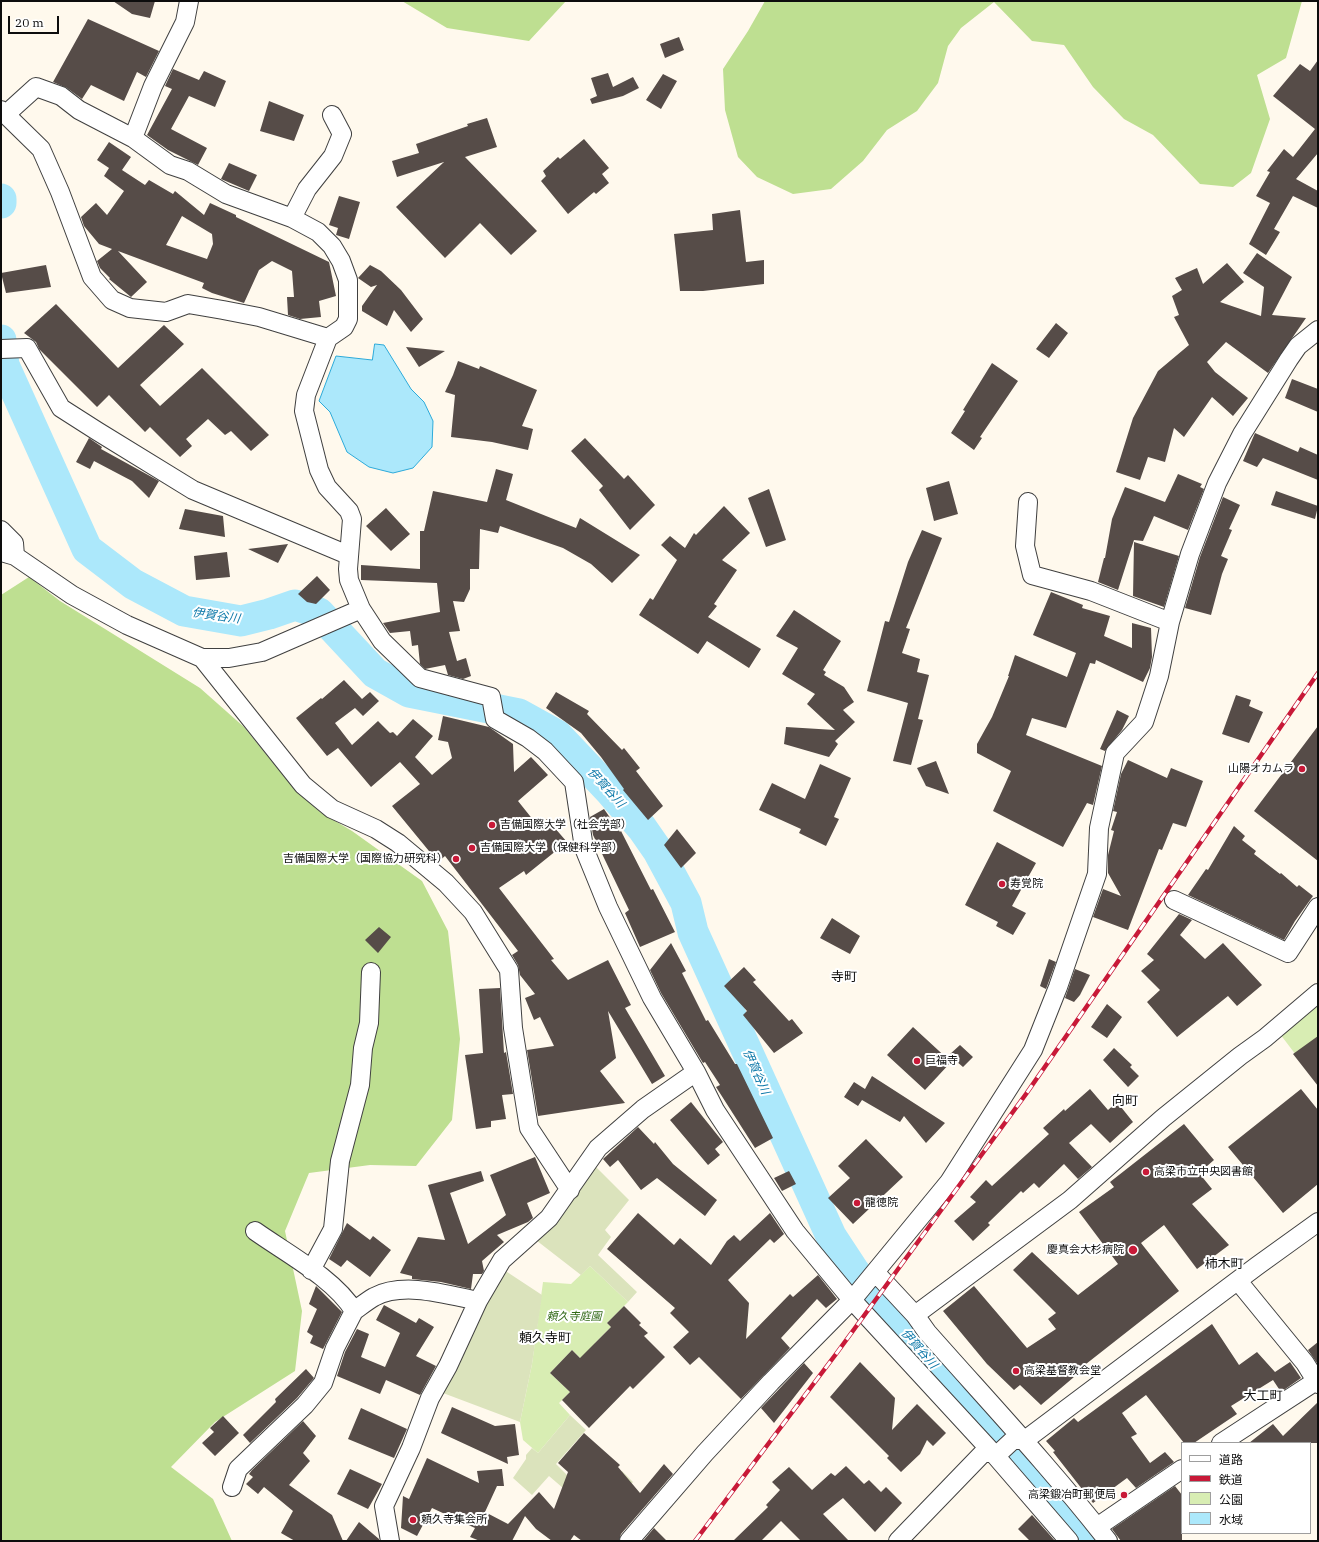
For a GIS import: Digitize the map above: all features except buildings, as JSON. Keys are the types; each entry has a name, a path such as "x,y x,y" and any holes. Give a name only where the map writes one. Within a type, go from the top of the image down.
{"street":[{"path":"132,138 154,86 185,22 190,1"},
{"path":"328,338 260,317 223,310 188,304 166,312 130,308 112,300 92,277 60,192 41,149 3,113 36,87 61,96 79,110 132,138 170,166 188,172 226,194 292,218 318,232 332,246 341,261 348,280 348,319 344,327 328,338 306,395 304,411 319,470 327,487 349,511 352,520 348,556 349,580 356,611 382,641 420,678 490,697 495,719 528,738 545,751 574,782 584,848 608,907 652,998 696,1072 715,1110 795,1231 852,1300 996,1453 1068,1541"},
{"path":"292,218 307,189 334,156 342,134 332,114"},
{"path":"629,1541 705,1453 777,1376 852,1300 949,1182 1033,1050 1058,988 1097,874 1098,828 1115,753 1144,722 1159,676 1170,622 1190,554 1217,483 1242,434 1293,352 1298,346 1318,330"},
{"path":"1,349 28,348 61,408 193,490 348,556"},
{"path":"1028,502 1025,546 1032,575 1091,591 1170,622"},
{"path":"1,530 14,543 8,554 72,595 127,625 202,658 228,658 262,652 356,611"},
{"path":"202,658 303,785 332,809 376,829 398,843 446,883 473,912 509,970 513,1028 529,1128 570,1190"},
{"path":"1174,900 1288,953 1318,907"},
{"path":"311,1270 333,1229 340,1161 360,1085 363,1048 369,1023 371,972"},
{"path":"915,1315 1070,1200 1163,1118 1240,1056 1265,1038 1318,993"},
{"path":"390,1541 384,1506 430,1398 448,1366 478,1301 502,1260 549,1218 598,1148 643,1109 696,1072"},
{"path":"898,1541 983,1453 996,1453 1019,1440 1318,1222"},
{"path":"255,1231 319,1274 350,1304 354,1311"},
{"path":"874,1273 915,1315 927,1332 1019,1440 1102,1534 1181,1470"},
{"path":"1223,1442 1317,1383 1304,1363 1238,1281"},
{"path":"232,1487 238,1469 304,1405 323,1383 335,1348 354,1311 376,1296 395,1291 424,1290 478,1301"}],"green space":[{"path":"402,1 566,1 529,41 447,28"},
{"path":"765,1 1302,1 1286,58 1257,75 1270,119 1251,173 1233,187 1200,184 1153,135 1124,119 1093,87 1064,45 1032,41 994,2 961,28 948,46 938,83 917,111 887,130 863,161 831,189 793,194 757,177 738,157 725,110 723,69 748,31"},
{"path":"29,577 60,601 200,688 244,727 294,789 320,812 352,831 422,881 448,931 460,1039 452,1120 416,1166 370,1165 309,1173 285,1231 302,1311 295,1371 215,1422 171,1467 213,1499 232,1541 1,1541 1,595"},
{"path":"1318,1002 1318,1084 1280,1034"},
{"path":"594,1165 629,1200 605,1230 611,1237 598,1255 637,1292 628,1302 590,1266 581,1275 532,1237"},
{"name":"頼久寺庭園","path":"590,1266 628,1302 607,1323 611,1327 595,1343 592,1369 572,1350 550,1373 570,1392 559,1403 570,1415 538,1453 523,1440 520,1422 532,1364 543,1282 571,1284"},
{"path":"501,1268 542,1295 532,1364 520,1422 443,1393"},
{"path":"570,1415 586,1430 556,1464 593,1501 622,1471 633,1482 599,1519 549,1476 532,1495 513,1478 526,1459 526,1455 532,1448 538,1453"}],"water":[{"path":"375,344 384,345 411,389 424,402 433,421 432,447 413,468 393,473 369,467 347,452 330,412 319,401 336,356 372,360"}],"waterway":[{"name":"伊賀谷川","path":"1,340 4,365 87,549 133,584 184,611 241,621 269,614 295,605 319,613 375,673 409,692 519,714 557,735 610,791 642,828 658,851 686,903 693,932 831,1236 854,1271 882,1307 1087,1541"}],"railway":[{"path":"695,1541 836,1354 1026,1094 1318,673"}],"place":[{"name":"山陽オカムラ","path":"1302,769"},
{"name":"吉備国際大学（社会学部）","path":"492,825"},
{"name":"吉備国際大学（保健科学部）","path":"472,848"},
{"name":"吉備国際大学（国際協力研究科）","path":"456,859"},
{"name":"寿覚院","path":"1002,884"},
{"name":"巨福寺","path":"917,1061"},
{"name":"高梁市立中央図書館","path":"1146,1172"},
{"name":"龍徳院","path":"857,1203"},
{"name":"慶真会大杉病院","path":"1133,1250"},
{"name":"高梁基督教会堂","path":"1016,1371"},
{"name":"高梁鍛冶町郵便局","path":"1124,1495"},
{"name":"頼久寺集会所","path":"413,1520"}],"district":[{"name":"寺町","path":"844,977"},
{"name":"向町","path":"1125,1101"},
{"name":"柿木町","path":"1224,1264"},
{"name":"頼久寺町","path":"545,1338"},
{"name":"大工町","path":"1263,1396"}]}
